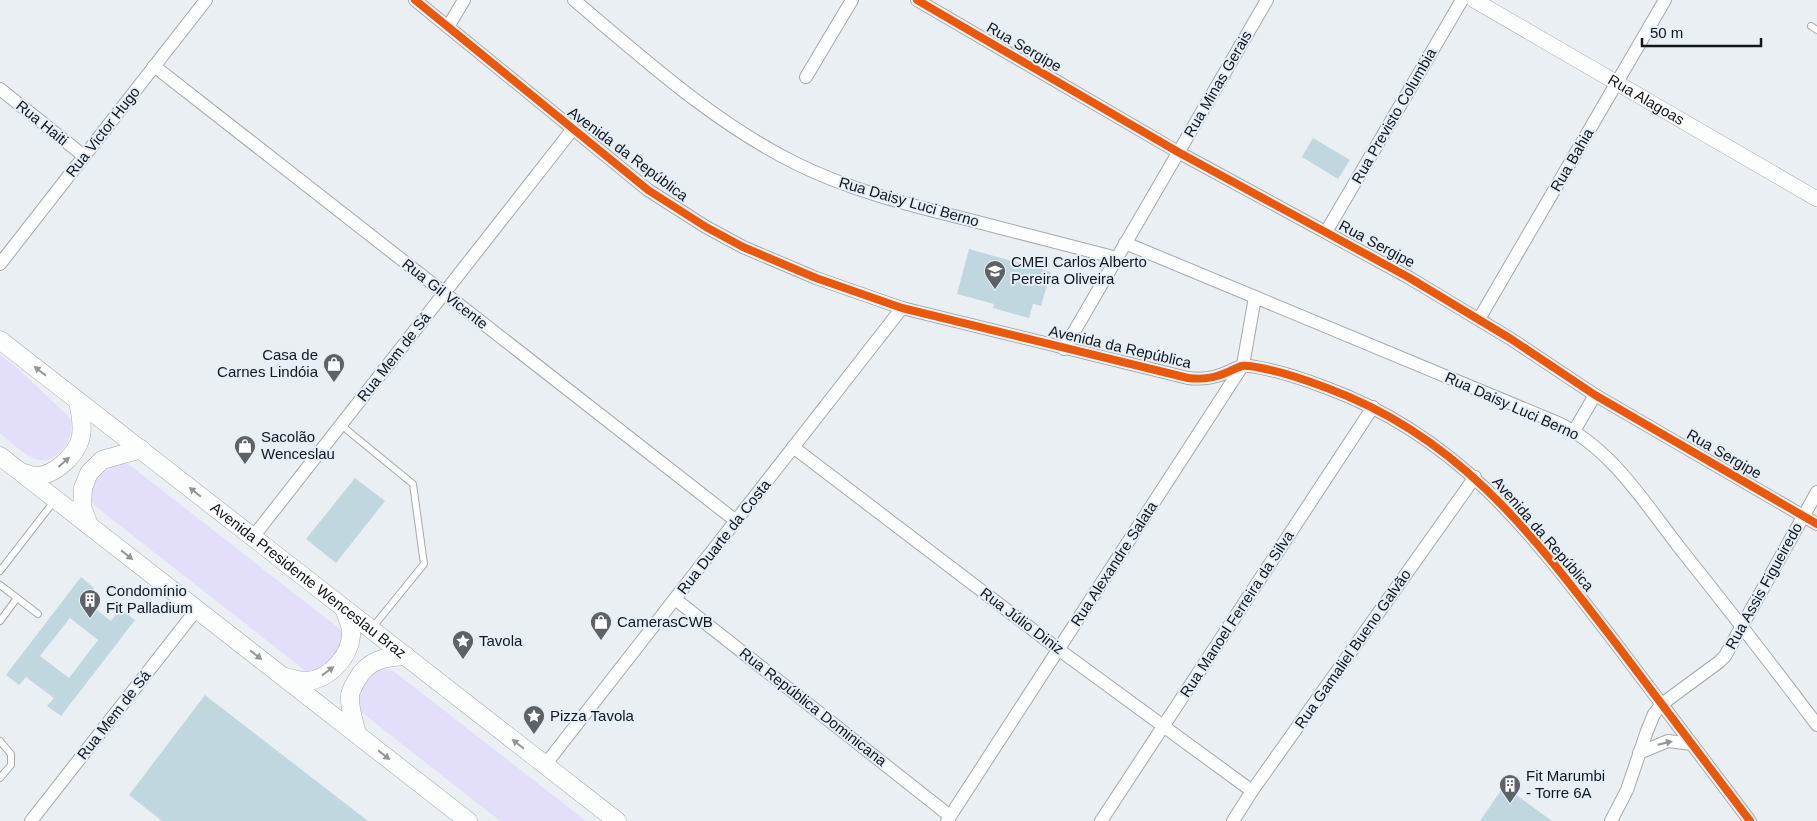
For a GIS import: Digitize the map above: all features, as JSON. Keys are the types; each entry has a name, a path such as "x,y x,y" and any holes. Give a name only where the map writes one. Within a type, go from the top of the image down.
{"main road":[{"name":"Avenida Presidente Wenceslau Braz","path":"0,340 617,821"},
{"path":"20,472 37,476 55,470 70,459 80,440 82,425 78,401"},
{"path":"89,525 82,507 83,488 89,473 102,460 140,449"},
{"path":"0,456 468,821"},
{"path":"282,676 306,681 324,676 338,664 348,648 351,630 344,608"},
{"path":"357,734 351,710 350,693 358,678 370,664 385,657 406,656"}],"street":[{"name":"Rua Victor Hugo","path":"0,264 206,0"},
{"name":"Avenida da República","path":"415,0 572,130 648,190 706,227 743,247 816,278 902,308 1064,349 1202,380 1216,377 1243,365 1292,376 1344,394 1373,407 1424,437 1474,477 1544,552 1750,821"},
{"path":"448,27 464,0"},
{"name":"Rua Daisy Luci Berno","path":"574,0 642,58 694,98 752,138 796,164 838,182 918,207 1117,258"},
{"path":"806,77 852,0"},
{"name":"Rua Sergipe","path":"917,0 1178,152 1408,277 1479,319 1595,395 1817,524"},
{"name":"Rua Minas Gerais","path":"1064,349 1267,0"},
{"name":"Rua Previsto Columbia","path":"1326,232 1462,0"},
{"name":"Rua Alagoas","path":"1474,0 1817,199"},
{"name":"Rua Bahia","path":"1479,319 1665,0"},
{"name":"Rua Gil Vicente","path":"154,66 736,521"},
{"name":"Rua Haiti","path":"0,89 84,156"},
{"name":"Rua Mem de Sá","path":"253,537 572,130"},
{"name":"Rua Daisy Luci Berno","path":"1125,244 1574,431 1604,454 1620,472 1742,626 1817,725"},
{"name":"Rua Alexandre Salata","path":"948,819 1243,365 1255,297"},
{"name":"Rua Duarte da Costa","path":"546,765 902,308"},
{"path":"1574,431 1595,395"},
{"name":"Rua Manoel Ferreira da Silva","path":"1101,821 1373,407"},
{"name":"Rua Júlio Diniz","path":"793,448 1058,649 1252,791"},
{"name":"Rua Gamaliel Bueno Galvão","path":"1233,821 1252,791 1474,477"},
{"name":"Rua Assis Figueiredo","path":"1611,821 1628,790 1650,723 1662,704 1725,656 1817,492"},
{"name":"Rua República Dominicana","path":"675,598 948,819"},
{"name":"Rua Mem de Sá","path":"31,821 196,609"},
{"path":"1639,753 1668,741 1692,744"}],"lane":[{"path":"341,425 413,484 424,564 371,629"},
{"path":"0,571 56,499"},
{"path":"0,585 38,614"},
{"path":"0,621 17,598"},
{"path":"0,742 11,754 11,765 0,778"},
{"path":"584,795 604,821"}],"shaded area":[{"path":"0,355 15,366 70,420 68,441 60,452 48,459 42,460 31,457 0,433"},
{"path":"122,462 131,466 341,630 340,649 334,658 319,672 307,672 94,505 91,491 94,484 109,468"},
{"path":"381,669 392,670 586,821 500,821 360,711 358,704 359,692 365,681"}],"building":[{"path":"1313,138 1350,160 1338,179 1302,157"},
{"path":"969,249 1051,272 1041,306 1033,304 1029,318 993,308 994,304 957,294"},
{"path":"355,478 385,501 336,563 306,539"},
{"path":"81,577 94,588 84,600 111,621 121,609 135,620 61,716 47,706 54,698 26,677 19,685 6,675","holes":["70,618 98,640 69,678 40,656"]},
{"path":"205,695 368,821 162,821 129,795"},
{"name":"Fit Marumbi - Torre 6A","path":"1504,786 1552,821 1480,821"}],"cycle path":[{"path":"415,0 648,190 706,227 743,247 816,278 902,308 1188,378 1204,379 1244,366 1286,374 1327,388 1374,409 1416,433 1454,461 1489,492 1522,526 1583,601 1750,821"},
{"path":"917,0 1178,152 1408,277 1511,339 1595,395 1817,524"}],"place":[{"name":"CMEI Carlos Alberto Pereira Oliveira","path":"995,290"},
{"name":"Casa de Carnes Lindóia","path":"334,383"},
{"name":"Sacolão Wenceslau","path":"245,465"},
{"name":"Condomínio Fit Palladium","path":"90,619"},
{"name":"CamerasCWB","path":"601,641"},
{"name":"Tavola","path":"463,660"},
{"name":"Pizza Tavola","path":"534,735"},
{"name":"Fit Marumbi - Torre 6A","path":"1510,804"}]}
